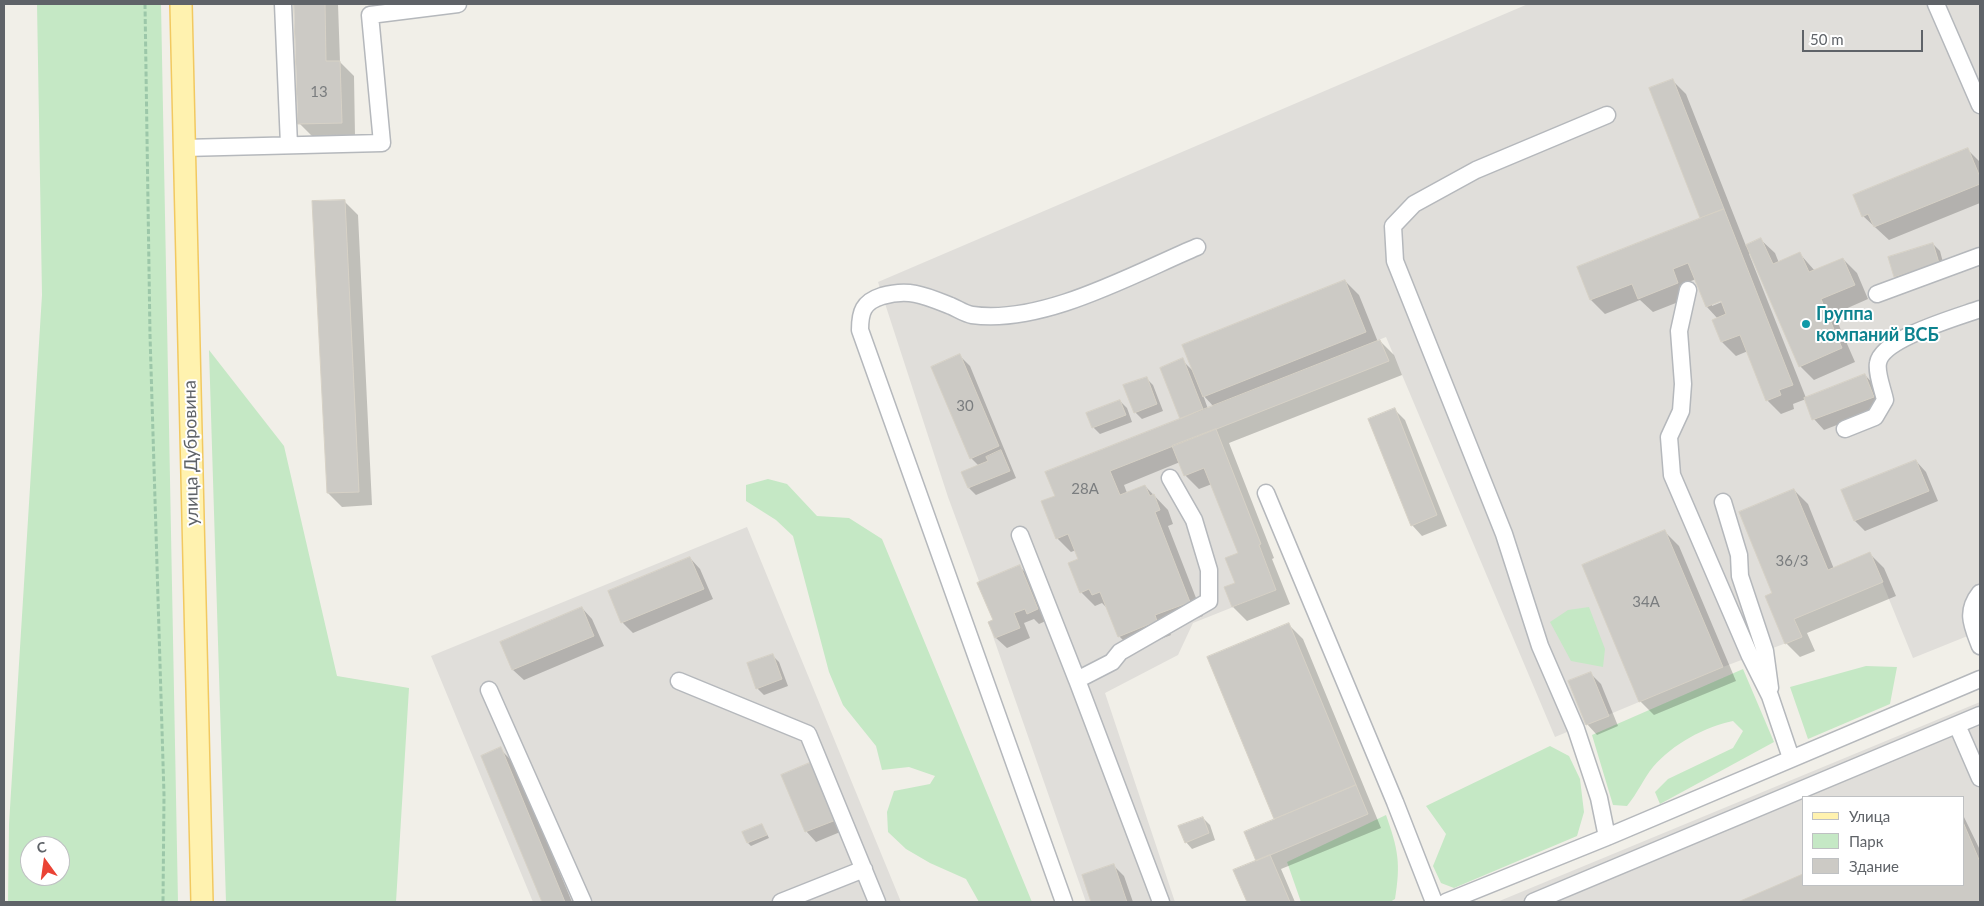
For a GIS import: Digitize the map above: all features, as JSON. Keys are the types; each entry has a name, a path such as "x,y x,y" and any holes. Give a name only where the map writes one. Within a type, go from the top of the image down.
{"main road":[{"name":"улица Дубровина","path":"181,4 202,902"}],"street":[{"path":"283,4 289,145"},
{"path":"184,148 382,142 370,15 458,4"},
{"path":"1936,4 1980,105"},
{"path":"1607,115 1476,170 1414,204 1393,226 1395,261 1504,534 1540,646 1576,729 1599,798 1607,837"},
{"path":"1064,902 860,330 860,313 866,303 883,296 918,292 972,315 1017,315 1066,302 1196,247"},
{"path":"1877,294 1980,256"},
{"path":"1688,290 1680,331 1683,384 1681,411 1669,437 1672,475 1750,656 1770,696 1792,758"},
{"path":"1845,429 1875,417 1885,400 1878,363 1883,351 1897,341 1980,309"},
{"path":"1077,680 1112,662 1120,652 1209,601 1209,570 1194,520 1170,478"},
{"path":"1266,493 1395,802 1434,902"},
{"path":"1723,502 1739,555 1740,576 1765,651 1770,696"},
{"path":"1020,535 1161,902"},
{"path":"1980,593 1972,603 1970,615 1980,646"},
{"path":"1446,902 1607,837 1980,679"},
{"path":"679,681 808,734 877,902"},
{"path":"489,690 583,902"},
{"path":"1533,902 1980,715"},
{"path":"1957,724 1980,778"},
{"path":"781,902 864,869"}],"path":[{"path":"145,4 150,325 164,795 163,902"}],"shaded area":[{"path":"1528,4 1980,4 1980,631 1913,658 1882,582 1794,618 1802,637 1723,667 1555,737 1386,337 1208,408 1276,590 1193,623 1178,655 1105,693 1175,902 1086,902 988,622 993,619 948,497 878,282"},
{"path":"747,527 901,902 533,902 431,656"},
{"path":"1980,702 1980,902 1497,902"}],"green space":[{"path":"37,4 161,4 178,902 8,902 9,824 42,295"},
{"path":"209,350 284,446 337,676 409,688 396,902 226,902"},
{"path":"768,479 787,484 817,516 849,518 882,539 1032,902 979,902 966,879 930,863 906,849 888,832 887,812 894,791 930,784 935,776 909,767 882,770 876,746 843,705 829,672 793,536 776,520 746,501 746,485"},
{"path":"1589,607 1605,649 1603,667 1571,661 1550,622 1568,610"},
{"path":"1866,666 1897,667 1890,704 1808,739 1790,687"},
{"path":"1743,669 1774,742 1660,804 1655,792 1668,779 1733,748 1743,731 1733,721 1711,727 1679,744 1661,759 1650,771 1627,806 1613,805 1592,735"},
{"path":"1550,746 1569,756 1580,779 1584,812 1577,836 1454,888 1441,883 1433,866 1446,834 1426,806"},
{"path":"1386,815 1397,856 1398,875 1395,899 1390,902 1301,902 1287,862"}],"building":[{"path":"294,4 325,4 326,61 340,61 342,123 298,124"},
{"path":"1673,79 1724,209 1700,218 1649,88"},
{"path":"1968,148 1980,177 1980,184 1874,227 1868,214 1862,217 1853,195"},
{"path":"345,200 359,492 327,493 312,201"},
{"path":"1724,209 1793,385 1779,390 1781,395 1766,401 1740,335 1721,342 1712,320 1726,314 1721,301 1706,307 1688,263 1673,269 1678,283 1638,299 1632,284 1590,300 1577,267"},
{"name":"Группа компаний ВСБ","path":"1761,238 1773,264 1800,252 1809,272 1843,258 1855,285 1821,299 1842,348 1799,367 1746,245"},
{"path":"1933,243 1939,263 1894,277 1888,257"},
{"path":"1345,280 1366,332 1203,397 1182,345"},
{"path":"1380,340 1389,361 1110,471 1120,495 1145,485 1150,496 1154,494 1160,510 1155,512 1190,602 1155,615 1157,621 1118,637 1100,592 1092,595 1089,589 1080,593 1068,563 1078,559 1068,534 1056,539 1041,501 1055,496 1045,472"},
{"path":"960,354 999,446 970,459 931,367"},
{"path":"1183,358 1203,409 1180,419 1160,368"},
{"path":"1865,374 1874,397 1812,420 1804,398"},
{"path":"1147,377 1157,404 1134,413 1123,385"},
{"path":"1120,400 1126,415 1092,428 1086,413"},
{"path":"1395,408 1437,515 1411,526 1368,419"},
{"path":"1216,429 1261,544 1259,545 1276,590 1232,607 1224,587 1235,583 1225,558 1238,553 1204,468 1184,476 1172,446"},
{"path":"1001,450 1010,471 968,488 961,472 988,461 986,457"},
{"path":"1916,460 1929,491 1854,521 1841,490"},
{"path":"1794,489 1828,570 1870,552 1883,582 1794,619 1802,637 1785,644 1765,596 1772,593 1739,512"},
{"path":"1665,530 1723,667 1639,702 1582,565"},
{"path":"690,557 704,589 621,623 608,591"},
{"path":"1020,565 1038,609 1027,614 1025,609 1014,613 1020,628 995,638 988,622 993,620 977,583"},
{"path":"582,607 594,636 512,670 500,642"},
{"path":"1289,623 1356,785 1274,819 1207,657"},
{"path":"773,654 782,679 756,689 747,663"},
{"path":"1591,672 1609,716 1586,725 1568,681"},
{"path":"501,747 565,902 542,902 481,756"},
{"path":"812,762 836,820 805,832 781,775"},
{"path":"1356,785 1368,814 1256,861 1244,832"},
{"path":"1203,817 1209,833 1185,843 1178,826"},
{"path":"762,824 767,835 747,843 742,832"},
{"path":"1964,824 1980,862 1980,902 1738,902 1802,874 1802,886 1964,886"},
{"path":"1270,855 1290,902 1247,902 1233,870"},
{"path":"1114,864 1127,902 1091,902 1082,875"}],"place":[{"name":"Группа компаний ВСБ","path":"1806,324"}]}
